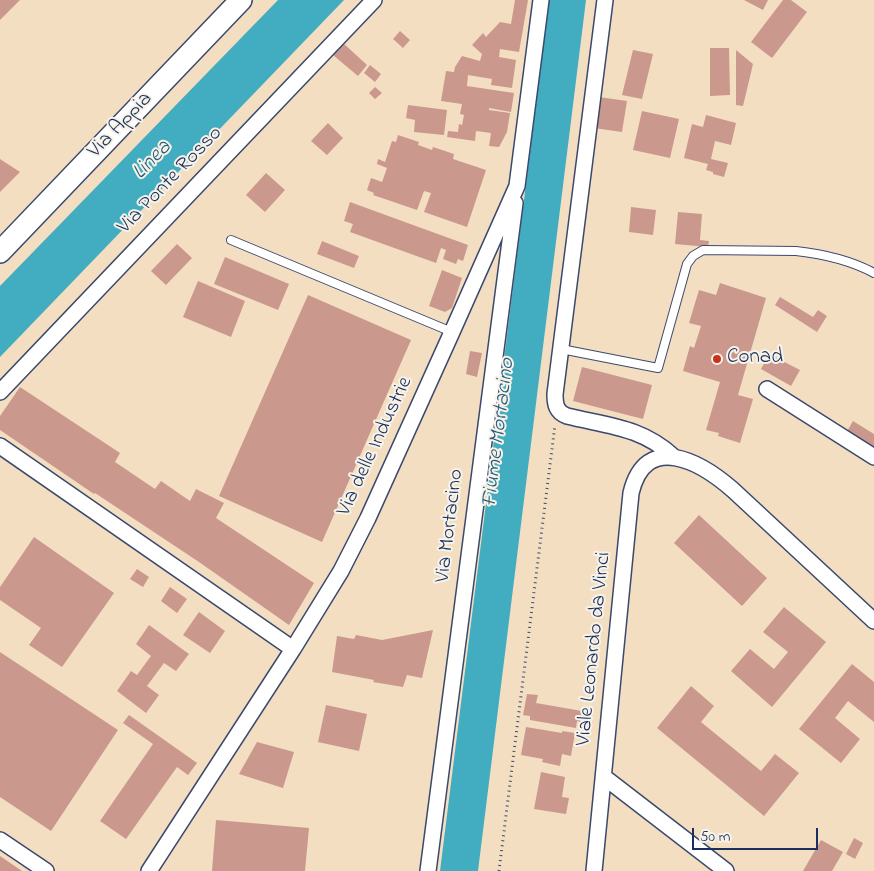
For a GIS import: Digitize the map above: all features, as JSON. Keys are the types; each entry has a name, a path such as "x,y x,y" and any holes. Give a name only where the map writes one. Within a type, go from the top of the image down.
{"main road":[{"name":"Via Appia","path":"0,252 241,0"}],"street":[{"name":"Via Ponte Rosso","path":"0,392 374,0"},
{"name":"Via delle Industrie","path":"149,871 328,594 361,531 518,186 541,0"},
{"path":"604,0 555,394 557,409 567,416 635,432 650,439 674,457 708,471 725,484 874,621"},
{"name":"Via Mortacino","path":"428,871 518,186"},
{"path":"767,389 874,457"},
{"path":"0,446 293,650"},
{"name":"Viale Leonardo da Vinci","path":"594,871 632,488 639,472 648,462 660,457 674,457"},
{"path":"604,777 726,871"},
{"path":"0,840 46,871"}],"lane":[{"path":"231,240 452,332"},
{"path":"561,349 658,368 688,264 693,256 703,250 810,252 848,261 874,273"}],"path":[{"path":"499,871 557,409"}],"water":[{"name":"Linea","path":"278,0 344,0 0,357 0,286"},
{"name":"Fiume Mortacino","path":"549,0 586,0 478,871 440,871"}],"building":[{"path":"0,0 20,0 0,20"},
{"path":"515,0 528,0 519,52 500,49 499,57 516,60 512,88 491,85 492,79 468,75 467,86 514,93 511,112 489,108 489,110 510,113 507,132 499,147 489,146 491,133 476,131 475,141 447,137 448,131 458,132 459,124 462,125 464,115 460,114 462,104 441,101 446,71 454,72 462,56 480,61 482,54 472,45 483,33 486,37 500,22 511,24"},
{"path":"744,0 768,0 763,10"},
{"path":"783,0 791,0 807,12 772,58 751,42"},
{"path":"400,31 410,40 403,48 393,39"},
{"path":"343,43 367,65 358,76 333,55"},
{"path":"710,48 729,48 730,95 710,96"},
{"path":"633,50 653,54 642,99 622,95"},
{"path":"736,50 753,64 743,106 736,105"},
{"path":"370,65 381,74 375,82 364,73"},
{"path":"375,87 382,93 375,99 369,93"},
{"path":"599,97 627,101 622,132 594,128"},
{"path":"408,105 447,110 444,135 414,132 415,120 406,118"},
{"path":"642,111 679,119 670,158 633,150"},
{"path":"706,115 736,123 731,145 715,141 711,159 728,163 724,177 706,170 708,164 684,158 692,124 703,127"},
{"path":"328,123 343,138 327,155 311,141"},
{"path":"398,135 419,142 418,145 432,150 433,147 454,154 453,159 486,170 467,227 424,212 431,193 424,191 417,210 373,195 374,193 367,190 371,178 382,182 387,168 377,164 378,159 385,162 392,141 396,142"},
{"path":"0,159 20,172 0,192"},
{"path":"266,173 285,190 265,212 246,195"},
{"path":"350,202 468,245 463,261 458,259 456,264 443,259 446,250 441,248 436,263 350,232 353,224 344,221"},
{"path":"631,207 656,210 653,235 629,232"},
{"path":"678,212 702,214 700,240 709,241 708,247 675,244"},
{"path":"322,241 359,256 354,268 317,254"},
{"path":"177,244 192,258 166,285 151,271"},
{"path":"225,257 289,284 278,310 214,284"},
{"path":"442,270 462,278 452,308 445,312 429,306"},
{"path":"198,281 245,301 231,337 183,317"},
{"name":"Conad","path":"720,283 766,298 738,395 753,399 740,443 718,436 719,433 706,430 720,382 683,371 690,346 694,348 701,326 689,323 699,290 716,295"},
{"path":"308,295 411,340 322,542 219,496"},
{"path":"780,297 813,317 818,310 827,316 817,332 775,305"},
{"path":"470,351 482,353 477,377 466,374"},
{"path":"769,354 800,370 791,386 761,369"},
{"path":"582,367 652,385 643,419 573,401"},
{"path":"20,387 120,453 115,462 155,489 161,481 190,501 196,489 224,503 216,518 314,583 289,625 199,562 0,430 0,416"},
{"path":"853,421 874,434 874,452 845,435"},
{"path":"699,515 767,578 742,606 674,543"},
{"path":"34,537 114,593 62,667 29,645 41,628 0,600 0,587"},
{"path":"137,569 149,577 143,587 130,579"},
{"path":"170,587 187,599 177,613 161,601"},
{"path":"784,607 826,642 772,707 731,671 750,649 774,669 788,652 763,632"},
{"path":"199,612 225,631 210,653 183,635"},
{"path":"149,625 189,654 176,671 164,663 147,686 159,695 146,713 117,691 131,671 137,675 151,656 136,644"},
{"path":"433,630 422,678 407,675 403,687 332,672 337,636 354,639 356,635 382,640"},
{"path":"0,652 118,730 51,831 0,797"},
{"path":"852,664 874,682 874,722 848,701 835,718 860,739 841,763 799,729"},
{"path":"691,686 714,706 701,722 761,771 775,754 799,773 764,816 657,728"},
{"path":"527,694 538,695 536,703 582,711 580,722 577,721 576,728 530,720 530,716 523,715"},
{"path":"326,705 367,714 359,751 318,742"},
{"path":"129,715 197,763 188,775 177,767 126,839 100,821 153,744 123,723"},
{"path":"526,727 562,733 562,731 575,733 571,756 562,754 560,766 542,762 543,759 521,755"},
{"path":"257,742 294,752 283,788 239,774"},
{"path":"541,772 565,777 562,797 569,798 566,814 534,809"},
{"path":"216,820 309,828 305,871 212,871"},
{"path":"854,838 863,843 855,859 846,854"},
{"path":"821,840 843,852 832,871 803,871"},
{"path":"0,856 22,871 0,871"}],"place":[{"name":"Conad","path":"717,359"}]}
